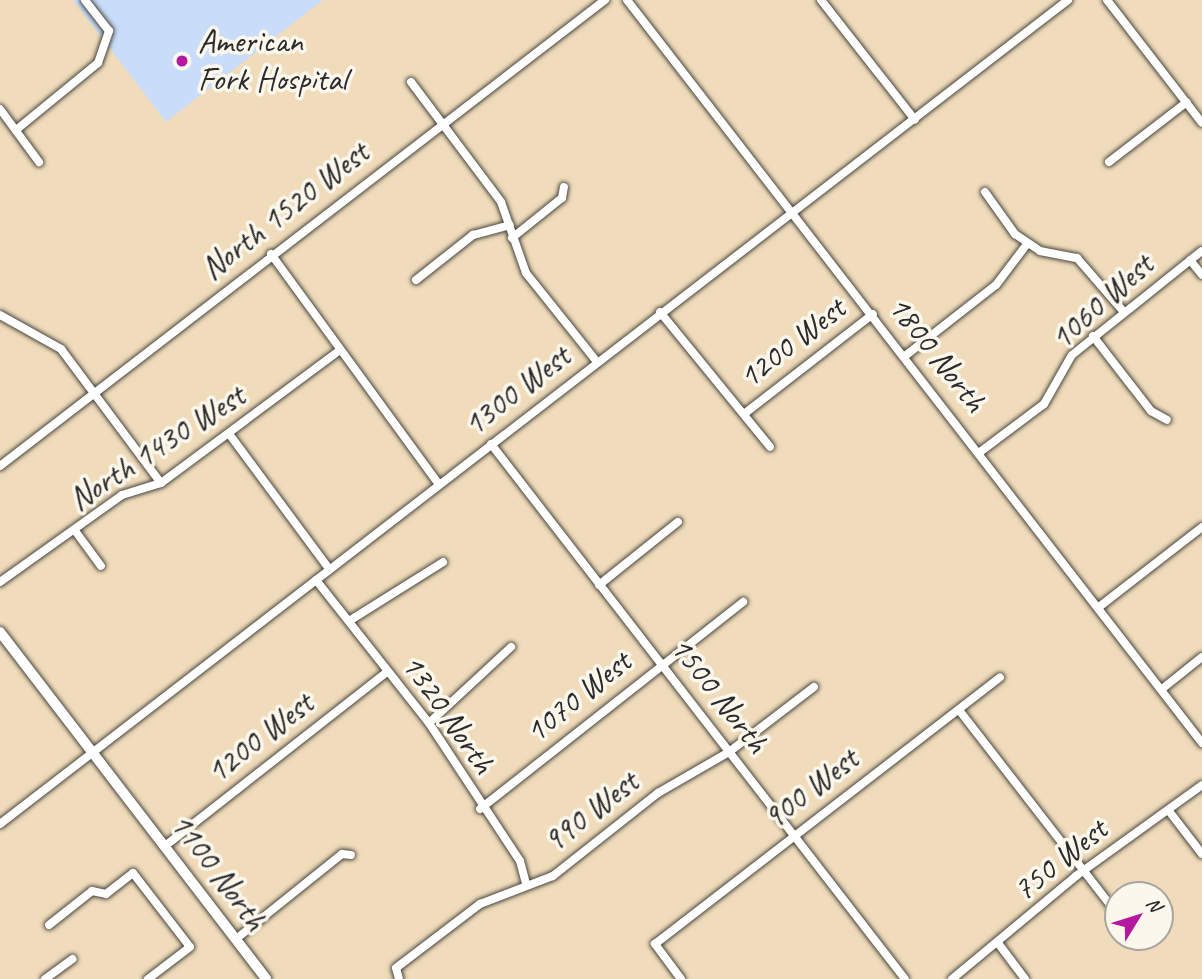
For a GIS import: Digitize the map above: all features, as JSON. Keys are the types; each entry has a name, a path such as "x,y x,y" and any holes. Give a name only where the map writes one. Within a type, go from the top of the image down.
{"main road":[{"name":"1100 North","path":"0,632 266,979"}],"street":[{"path":"16,130 98,63 109,30 85,0"},
{"name":"North 1520 West","path":"0,466 271,254 605,0"},
{"name":"1800 North","path":"627,0 873,313 1202,743"},
{"path":"821,0 915,120"},
{"name":"1300 West","path":"0,824 660,312 915,120 1068,0"},
{"path":"1107,0 1202,122"},
{"path":"411,82 444,122 501,202 526,273 597,362"},
{"path":"1109,162 1187,102"},
{"path":"0,109 39,162"},
{"path":"512,238 562,198 564,187"},
{"path":"985,192 1027,244 1077,258 1124,312"},
{"path":"416,279 472,235 510,225"},
{"path":"905,356 996,285 1027,244"},
{"name":"1060 West","path":"981,453 1044,404 1072,355 1202,251"},
{"path":"271,254 339,351 439,484"},
{"path":"1190,260 1202,275"},
{"path":"660,312 770,447"},
{"name":"1200 West","path":"744,414 873,313"},
{"path":"2,319 40,332 61,349 96,392 161,483"},
{"path":"1093,336 1152,411 1167,419"},
{"name":"North 1430 West","path":"0,582 76,532 122,495 161,483 230,435 339,351"},
{"path":"230,435 329,569"},
{"name":"1500 North","path":"491,444 905,979"},
{"path":"599,584 678,523"},
{"path":"1099,607 1202,527"},
{"path":"76,532 101,566"},
{"path":"349,621 443,562"},
{"name":"1320 North","path":"316,580 429,723 481,809 520,861 526,884"},
{"name":"1070 West","path":"481,809 662,663 743,602"},
{"path":"429,723 512,647"},
{"path":"1162,689 1202,657"},
{"name":"1200 West","path":"164,846 388,671"},
{"name":"900 West","path":"681,979 655,944 1000,677"},
{"name":"990 West","path":"399,979 396,968 480,904 526,884 553,876 658,793 729,752 814,687"},
{"path":"959,710 1104,897"},
{"name":"750 West","path":"952,979 1084,871 1202,785"},
{"path":"1168,811 1202,853"},
{"path":"236,939 342,854 351,855"},
{"path":"49,925 92,891 106,894 133,873 190,947 148,979"},
{"path":"998,943 1025,979"},
{"path":"45,979 73,959"}],"shaded area":[{"name":"American Fork Hospital","path":"73,0 323,0 166,122"}],"place":[{"name":"American Fork Hospital","path":"182,61"}]}
